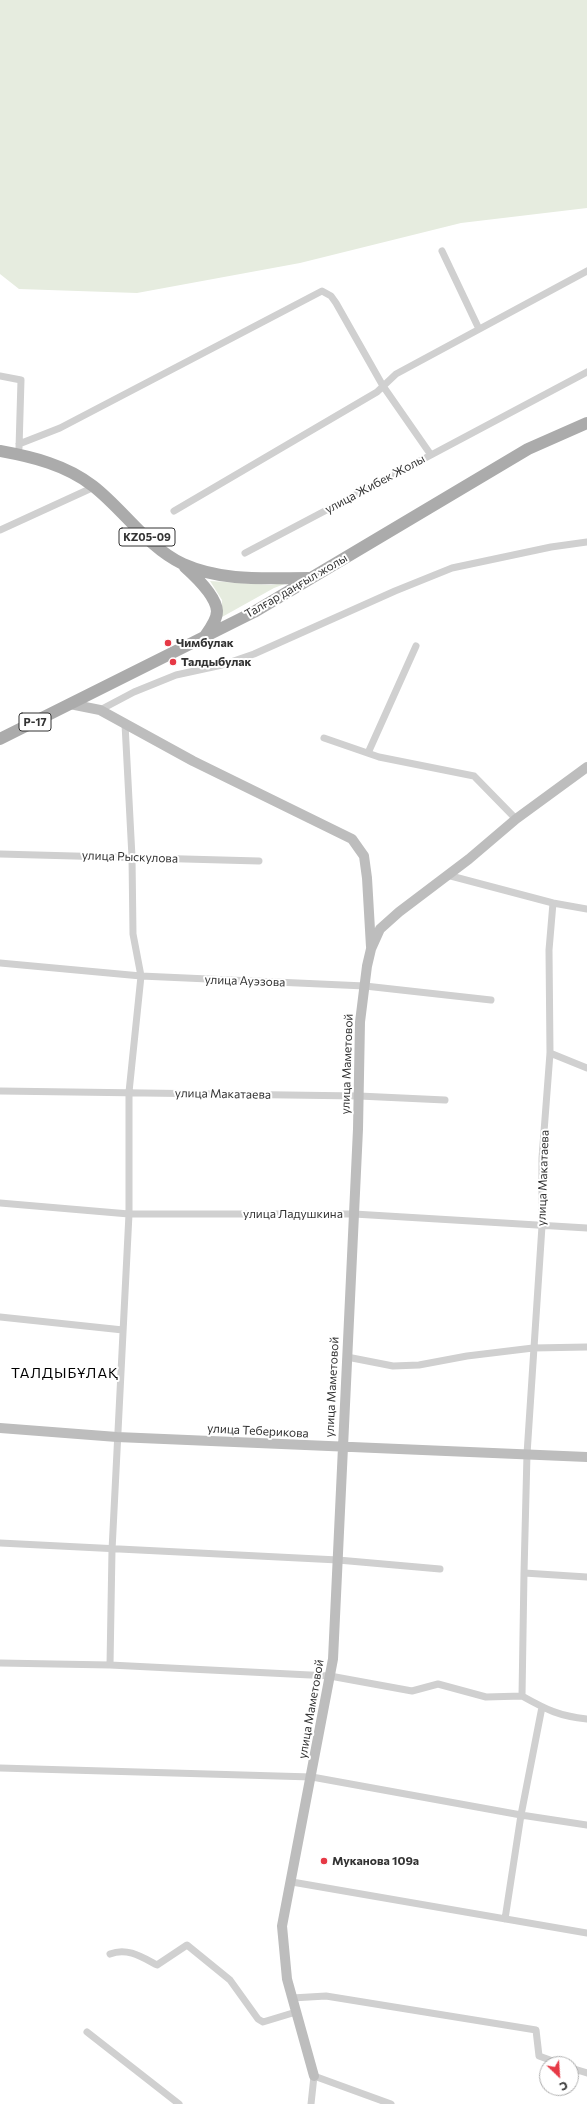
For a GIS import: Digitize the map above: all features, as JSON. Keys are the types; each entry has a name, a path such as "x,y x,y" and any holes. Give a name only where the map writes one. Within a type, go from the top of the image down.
{"main road":[{"name":"Талғар даңғыл жолы","path":"0,739 254,612 528,449 587,423"},
{"name":"KZ05-09","path":"0,451 19,449 80,477 94,487 145,536 163,551 182,563 208,573 234,577 310,578"},
{"path":"182,563 209,593 217,610 214,622 205,637"}],"street":[{"path":"442,251 479,329"},
{"path":"174,512 383,386 396,374 587,271"},
{"name":"улица Жибек Жолы","path":"19,449 322,291 331,296 336,303 383,386 431,455 245,553"},
{"path":"431,455 587,372"},
{"path":"0,376 21,380 19,449"},
{"path":"0,530 94,487"},
{"path":"100,710 134,692 176,675 222,665 254,654 395,591 452,568 551,547 587,542"},
{"path":"368,753 416,646"},
{"path":"70,704 100,710 193,761 352,839 364,856 368,878 371,949"},
{"path":"110,1665 112,1550 129,1214 129,1092 141,976 133,934 132,857 126,776 125,724"},
{"path":"324,738 368,753 415,765 474,776 516,819"},
{"name":"улица Маметовой","path":"311,2104 314,2076 286,1979 282,1926 292,1882 333,1659 354,1214 359,1096 360,1022 371,949 380,929 398,912 448,875 516,819 587,767"},
{"name":"улица Рыскулова","path":"0,854 259,861"},
{"path":"448,875 553,903 587,908"},
{"name":"улица Макатаева","path":"522,1696 527,1454 542,1226 542,1158 550,1053 549,950 553,903"},
{"name":"улица Ауэзова","path":"0,963 141,976 365,986 491,1000"},
{"path":"550,1053 587,1068"},
{"name":"улица Макатаева","path":"0,1091 359,1096 445,1100"},
{"name":"улица Ладушкина","path":"0,1203 129,1214 354,1214 587,1228"},
{"path":"0,1317 123,1330"},
{"path":"347,1357 393,1366 418,1365 467,1356 533,1348 587,1347"},
{"name":"улица Теберикова","path":"0,1428 117,1437 342,1448 587,1457"},
{"path":"0,1543 112,1550 338,1560 440,1569"},
{"path":"524,1573 587,1577"},
{"path":"0,1663 110,1665 330,1676 412,1691 438,1684 486,1697 522,1696 552,1712 567,1717 587,1719"},
{"path":"505,1919 521,1815 542,1707"},
{"path":"0,1768 312,1777 521,1815 587,1825"},
{"path":"292,1882 587,1933"},
{"path":"110,1954 119,1950 133,1953 157,1966 187,1945 230,1980 258,2019 263,2022 296,2012"},
{"path":"292,1998 326,1996 536,2030 539,2056"},
{"path":"87,2032 179,2104"},
{"path":"314,2076 391,2104"}],"shaded area":[{"path":"0,0 587,0 587,208 461,223 300,263 137,293 19,289 0,274"},
{"path":"210,581 271,585 290,582 274,588 222,617 222,600"}],"place":[{"name":"Чимбулак","path":"168,643"},
{"name":"Талдыбулак","path":"173,662"},
{"name":"Муканова 109а","path":"324,1861"}],"district":[{"name":"ТАЛДЫБҰЛАҚ","path":"65,1373"}]}
